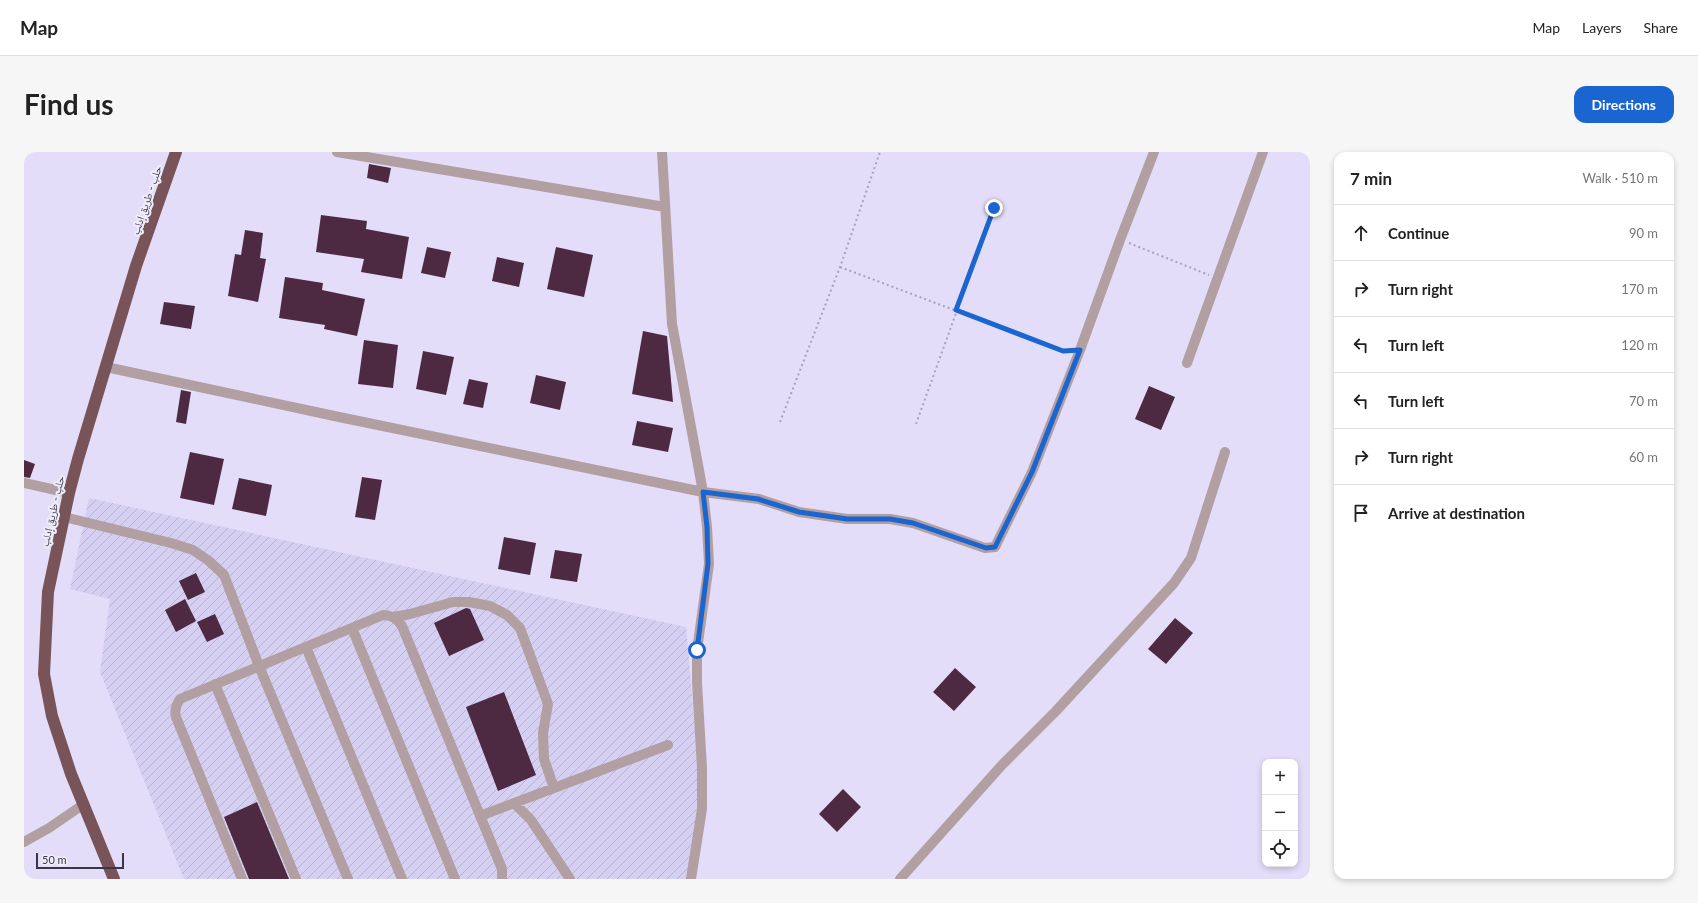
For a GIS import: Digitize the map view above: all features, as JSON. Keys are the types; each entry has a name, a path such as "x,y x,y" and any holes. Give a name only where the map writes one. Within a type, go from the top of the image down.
{"highway":[{"name":"حلب - طريق إدلب","path":"114,879 71,774 52,716 44,674 48,592 69,493 136,266 176,152"}],"street":[{"path":"337,152 665,207"},
{"path":"662,152 672,324 703,492 707,527 708,564 697,650 702,768 702,809 691,879"},
{"path":"106,367 703,492 758,499 799,512 847,519 890,519 913,523 986,548 995,547 1032,472 1080,350 1154,152"},
{"path":"1187,363 1263,152"},
{"path":"900,879 1002,765 1056,711 1178,578 1191,558 1225,452"},
{"path":"24,483 69,493"},
{"path":"64,517 193,550 209,561 224,575 259,666 348,879"},
{"path":"242,879 175,712 180,699 383,615 393,616 410,614 453,602 469,602 490,606 507,616 520,628 548,704 543,733 544,759 554,788"},
{"path":"393,616 402,626 502,869 502,879"},
{"path":"352,628 455,879"},
{"path":"306,647 402,879"},
{"path":"214,684 296,879"},
{"path":"480,816 668,745"},
{"path":"514,803 531,820 570,879"},
{"path":"24,842 49,828 84,804"}],"path":[{"path":"780,422 840,267 880,152"},
{"path":"916,424 994,208"},
{"path":"1120,240 1218,278"},
{"path":"840,267 1063,351 1080,350"}],"shaded area":[{"path":"89,498 686,627 703,819 689,879 184,879 100,672 110,599 70,589"}],"building":[{"path":"369,164 391,168 388,183 367,178"},
{"path":"321,215 367,221 366,229 409,237 402,279 361,272 364,259 316,252"},
{"path":"245,230 263,233 260,258 266,259 258,302 228,296 235,254 241,255"},
{"path":"427,247 451,252 445,278 421,273"},
{"path":"556,247 593,255 584,297 547,289"},
{"path":"497,257 524,263 519,287 492,281"},
{"path":"285,277 323,283 322,290 365,299 357,336 324,329 325,325 279,318"},
{"path":"164,302 195,306 191,329 160,324"},
{"path":"643,331 667,336 673,402 632,394"},
{"path":"364,340 398,345 393,388 358,384"},
{"path":"423,351 454,357 446,395 416,389"},
{"path":"536,375 566,382 560,410 530,403"},
{"path":"469,379 488,383 483,408 463,404"},
{"path":"1149,386 1175,397 1161,430 1135,419"},
{"path":"181,390 191,392 186,424 176,422"},
{"path":"637,421 673,428 668,452 632,445"},
{"path":"190,452 224,459 214,505 180,498"},
{"path":"24,460 35,464 30,478 24,477"},
{"path":"362,477 382,480 375,520 355,517"},
{"path":"239,478 272,485 266,516 232,509"},
{"path":"504,537 536,543 530,575 498,569"},
{"path":"555,550 582,554 577,582 550,578"},
{"path":"196,573 205,592 188,600 179,581"},
{"path":"185,599 196,621 176,632 165,610"},
{"path":"466,608 470,609 484,640 449,656 434,623"},
{"path":"215,614 224,634 207,642 197,622"},
{"path":"1175,618 1193,633 1166,664 1148,649"},
{"path":"955,668 976,687 954,711 933,692"},
{"path":"504,692 536,775 498,791 466,707"},
{"path":"843,789 861,807 837,832 819,814"},
{"path":"257,802 289,879 249,879 224,817"}],"route":[{"path":"697,650 708,564 707,527 703,492 758,499 799,512 847,519 890,519 913,523 986,548 995,547 1032,472 1080,350 1063,351 956,310 994,208"}]}
